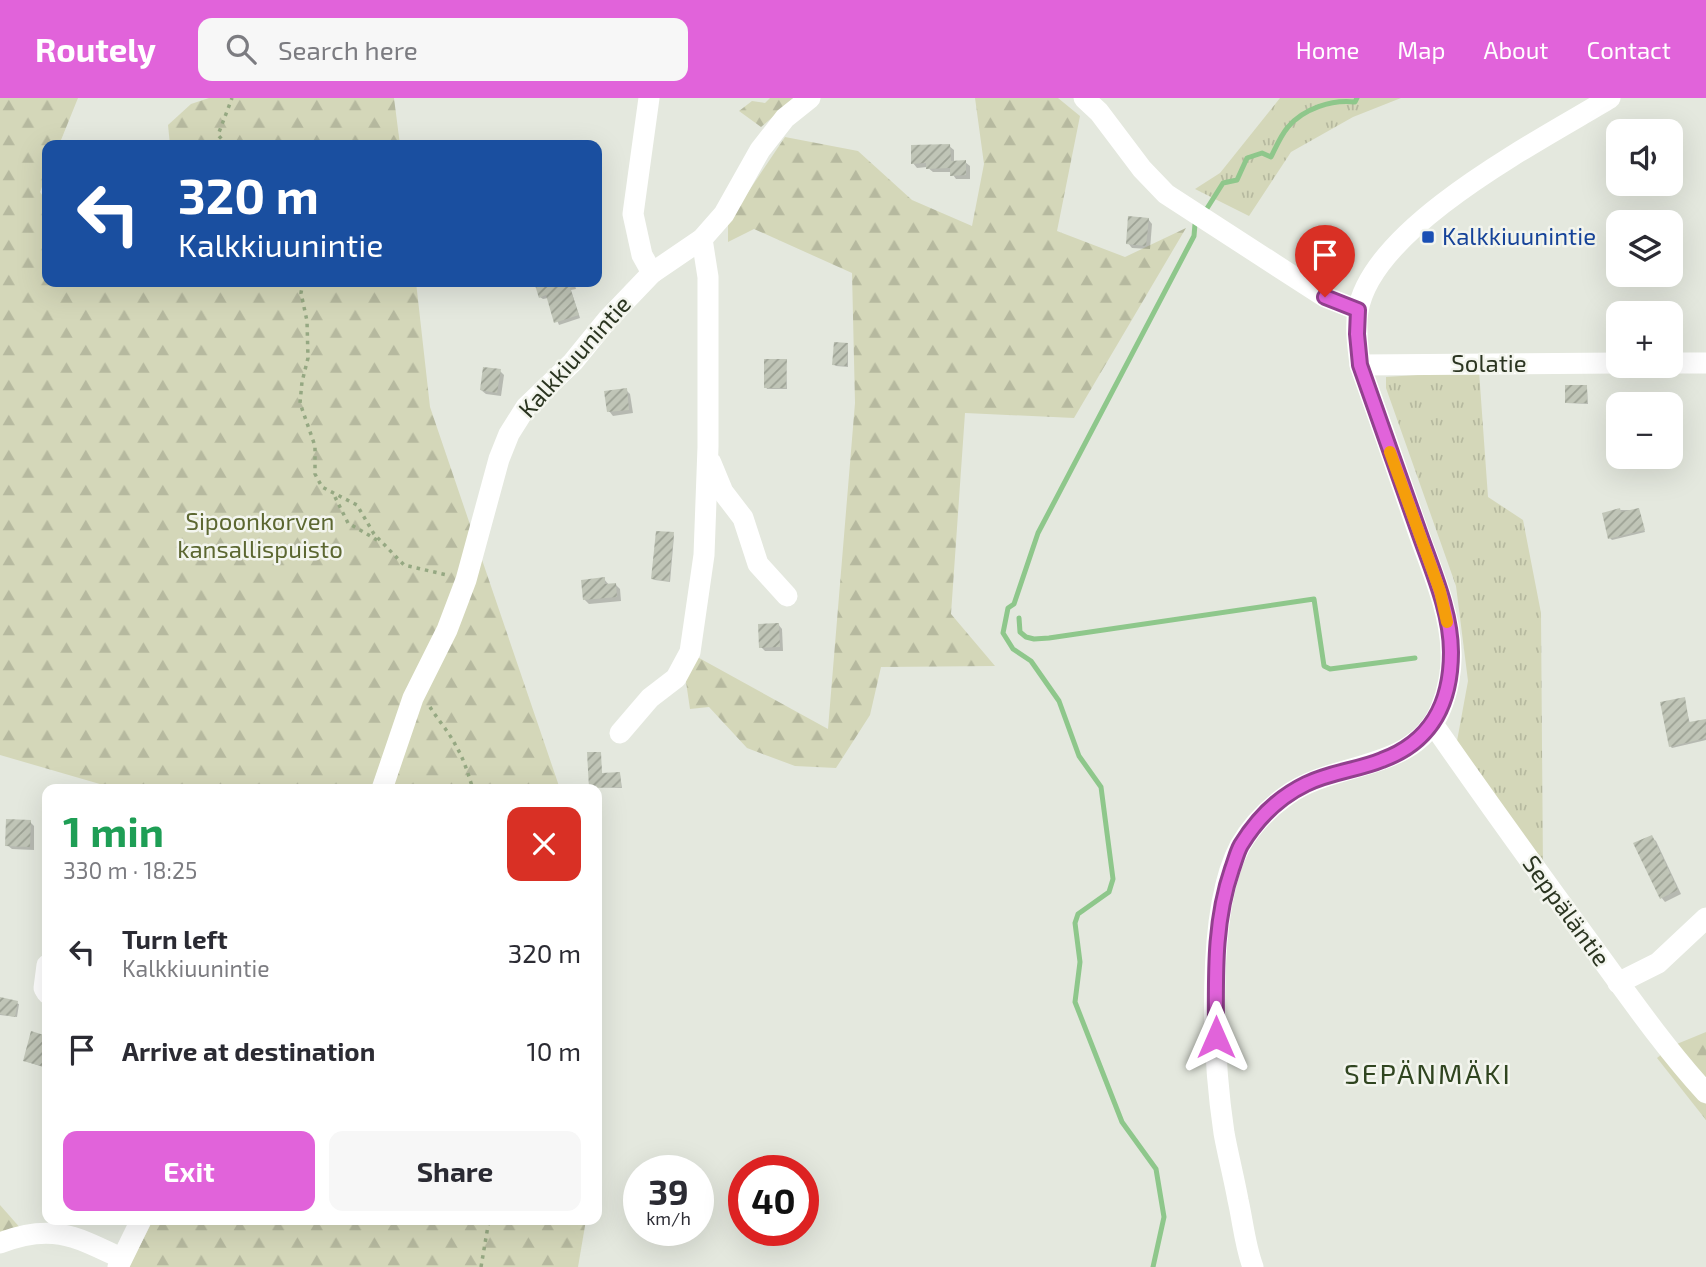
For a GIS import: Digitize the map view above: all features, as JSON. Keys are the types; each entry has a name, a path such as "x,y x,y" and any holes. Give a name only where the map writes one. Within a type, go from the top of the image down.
{"street":[{"path":"649,98 633,214 642,255 652,273"},
{"name":"Kalkkiuunintie","path":"384,784 409,709 447,630 466,580 499,459 509,434 526,407 573,362 608,319 652,273 702,239 724,214 760,150 785,118 810,98"},
{"path":"1084,98 1099,112 1142,169 1166,194 1325,297 1358,310"},
{"path":"1252,1267 1224,1131 1216,1037 1216,942 1225,888 1240,847 1258,820 1287,795 1308,783 1382,761 1406,748 1433,724 1442,706 1449,678 1449,632 1440,591 1360,365 1358,310 1378,265 1423,221 1465,187 1610,98"},
{"path":"620,733 650,698 676,678 690,652 704,555 708,447 708,277 702,239"},
{"name":"Solatie","path":"1360,365 1606,363"},
{"path":"1683,363 1706,363"},
{"path":"708,447 723,492 743,518 758,565 787,596"},
{"name":"Seppäläntie","path":"1433,724 1618,983 1684,1069 1706,1093"},
{"path":"1618,983 1658,962 1706,918"},
{"path":"0,1243 27,1233 77,1237 119,1263 138,1225"}],"path":[{"path":"222,140 218,135 232,98"},
{"path":"301,287 307,321 308,358 300,403 315,446 315,474 322,487 357,505 374,534 404,565 466,580"},
{"path":"334,495 348,523 382,543"},
{"path":"428,703 463,758 471,784"},
{"path":"481,1267 488,1225"}],"green space":[{"name":"Sipoonkorven kansallispuisto","path":"0,98 78,98 61,140 42,140 42,287 417,287 430,407 558,784 100,784 0,755"},
{"path":"209,98 394,98 399,140 170,140 168,125 191,104"},
{"path":"770,98 800,98 783,108 761,127 739,111 752,101 765,103"},
{"path":"975,98 1058,98 1080,116 1057,231 1125,257 1186,228 1074,418 965,413 951,614 995,666 881,667 870,715 836,768 795,766 747,748 709,707 690,709 681,648 828,729 855,403 852,273 754,229 728,242 728,222 785,137 858,151 912,200 972,226 984,164"},
{"path":"1280,98 1401,98 1353,117 1291,152 1249,216 1195,189 1220,173"},
{"path":"1479,371 1488,497 1523,520 1541,613 1543,871 1457,741 1468,681 1456,586 1386,388 1386,377"},
{"path":"1706,1032 1706,1120 1657,1058 1672,1046"},
{"path":"0,1205 22,1230 0,1238"},
{"path":"150,1225 585,1225 578,1267 129,1267"}],"building":[{"path":"950,144 951,161 966,160 966,175 950,176 950,168 926,169 926,163 911,164 911,145"},
{"path":"1128,216 1149,218 1146,246 1126,244"},
{"path":"536,287 573,287 570,288 579,315 554,323 546,295 539,298"},
{"path":"834,342 848,343 847,366 832,365"},
{"path":"764,359 787,359 786,388 764,388"},
{"path":"483,367 501,369 497,393 480,390"},
{"path":"1565,385 1587,385 1587,403 1565,403"},
{"path":"627,388 629,410 607,412 604,391"},
{"path":"1620,508 1621,512 1639,508 1645,530 1608,539 1602,513"},
{"path":"656,531 674,532 669,581 651,579"},
{"path":"605,577 605,584 616,583 617,597 583,600 581,580"},
{"path":"779,623 780,647 759,648 758,624"},
{"path":"1685,697 1689,722 1706,719 1706,738 1669,747 1660,702"},
{"path":"587,752 601,752 602,773 620,772 621,787 602,788 602,784 589,784"},
{"path":"6,819 31,820 30,847 5,846"},
{"path":"1652,835 1678,890 1660,899 1633,843"},
{"path":"0,997 18,1001 15,1017 0,1014"},
{"path":"31,1031 42,1034 42,1066 23,1061"}],"waterway":[{"path":"1206,210 1223,183 1237,180 1247,158 1262,153 1271,157 1285,130 1302,115 1328,104 1355,102 1357,98"},
{"path":"1153,1267 1164,1217 1156,1169 1122,1122 1075,1002 1080,962 1075,923 1078,914 1109,892 1113,879 1101,787 1079,756 1059,701 1031,661 1013,649 1003,633 1008,608 1014,604 1038,533 1194,236 1195,224"},
{"path":"1019,618 1020,632 1034,639 1314,599 1324,666 1330,669 1415,658"}],"slow traffic":[{"path":"1390,452 1440,591 1447,622"}],"place":[{"name":"Kalkkiuunintie","path":"1428,237"}],"district":[{"name":"SEPÄNMÄKI","path":"1428,1074"}],"route":[{"path":"1216,1037 1216,942 1225,888 1240,847 1258,820 1287,795 1332,774 1382,761 1424,735 1442,706 1449,678 1449,632 1440,591 1360,365 1358,310 1325,297"}]}
